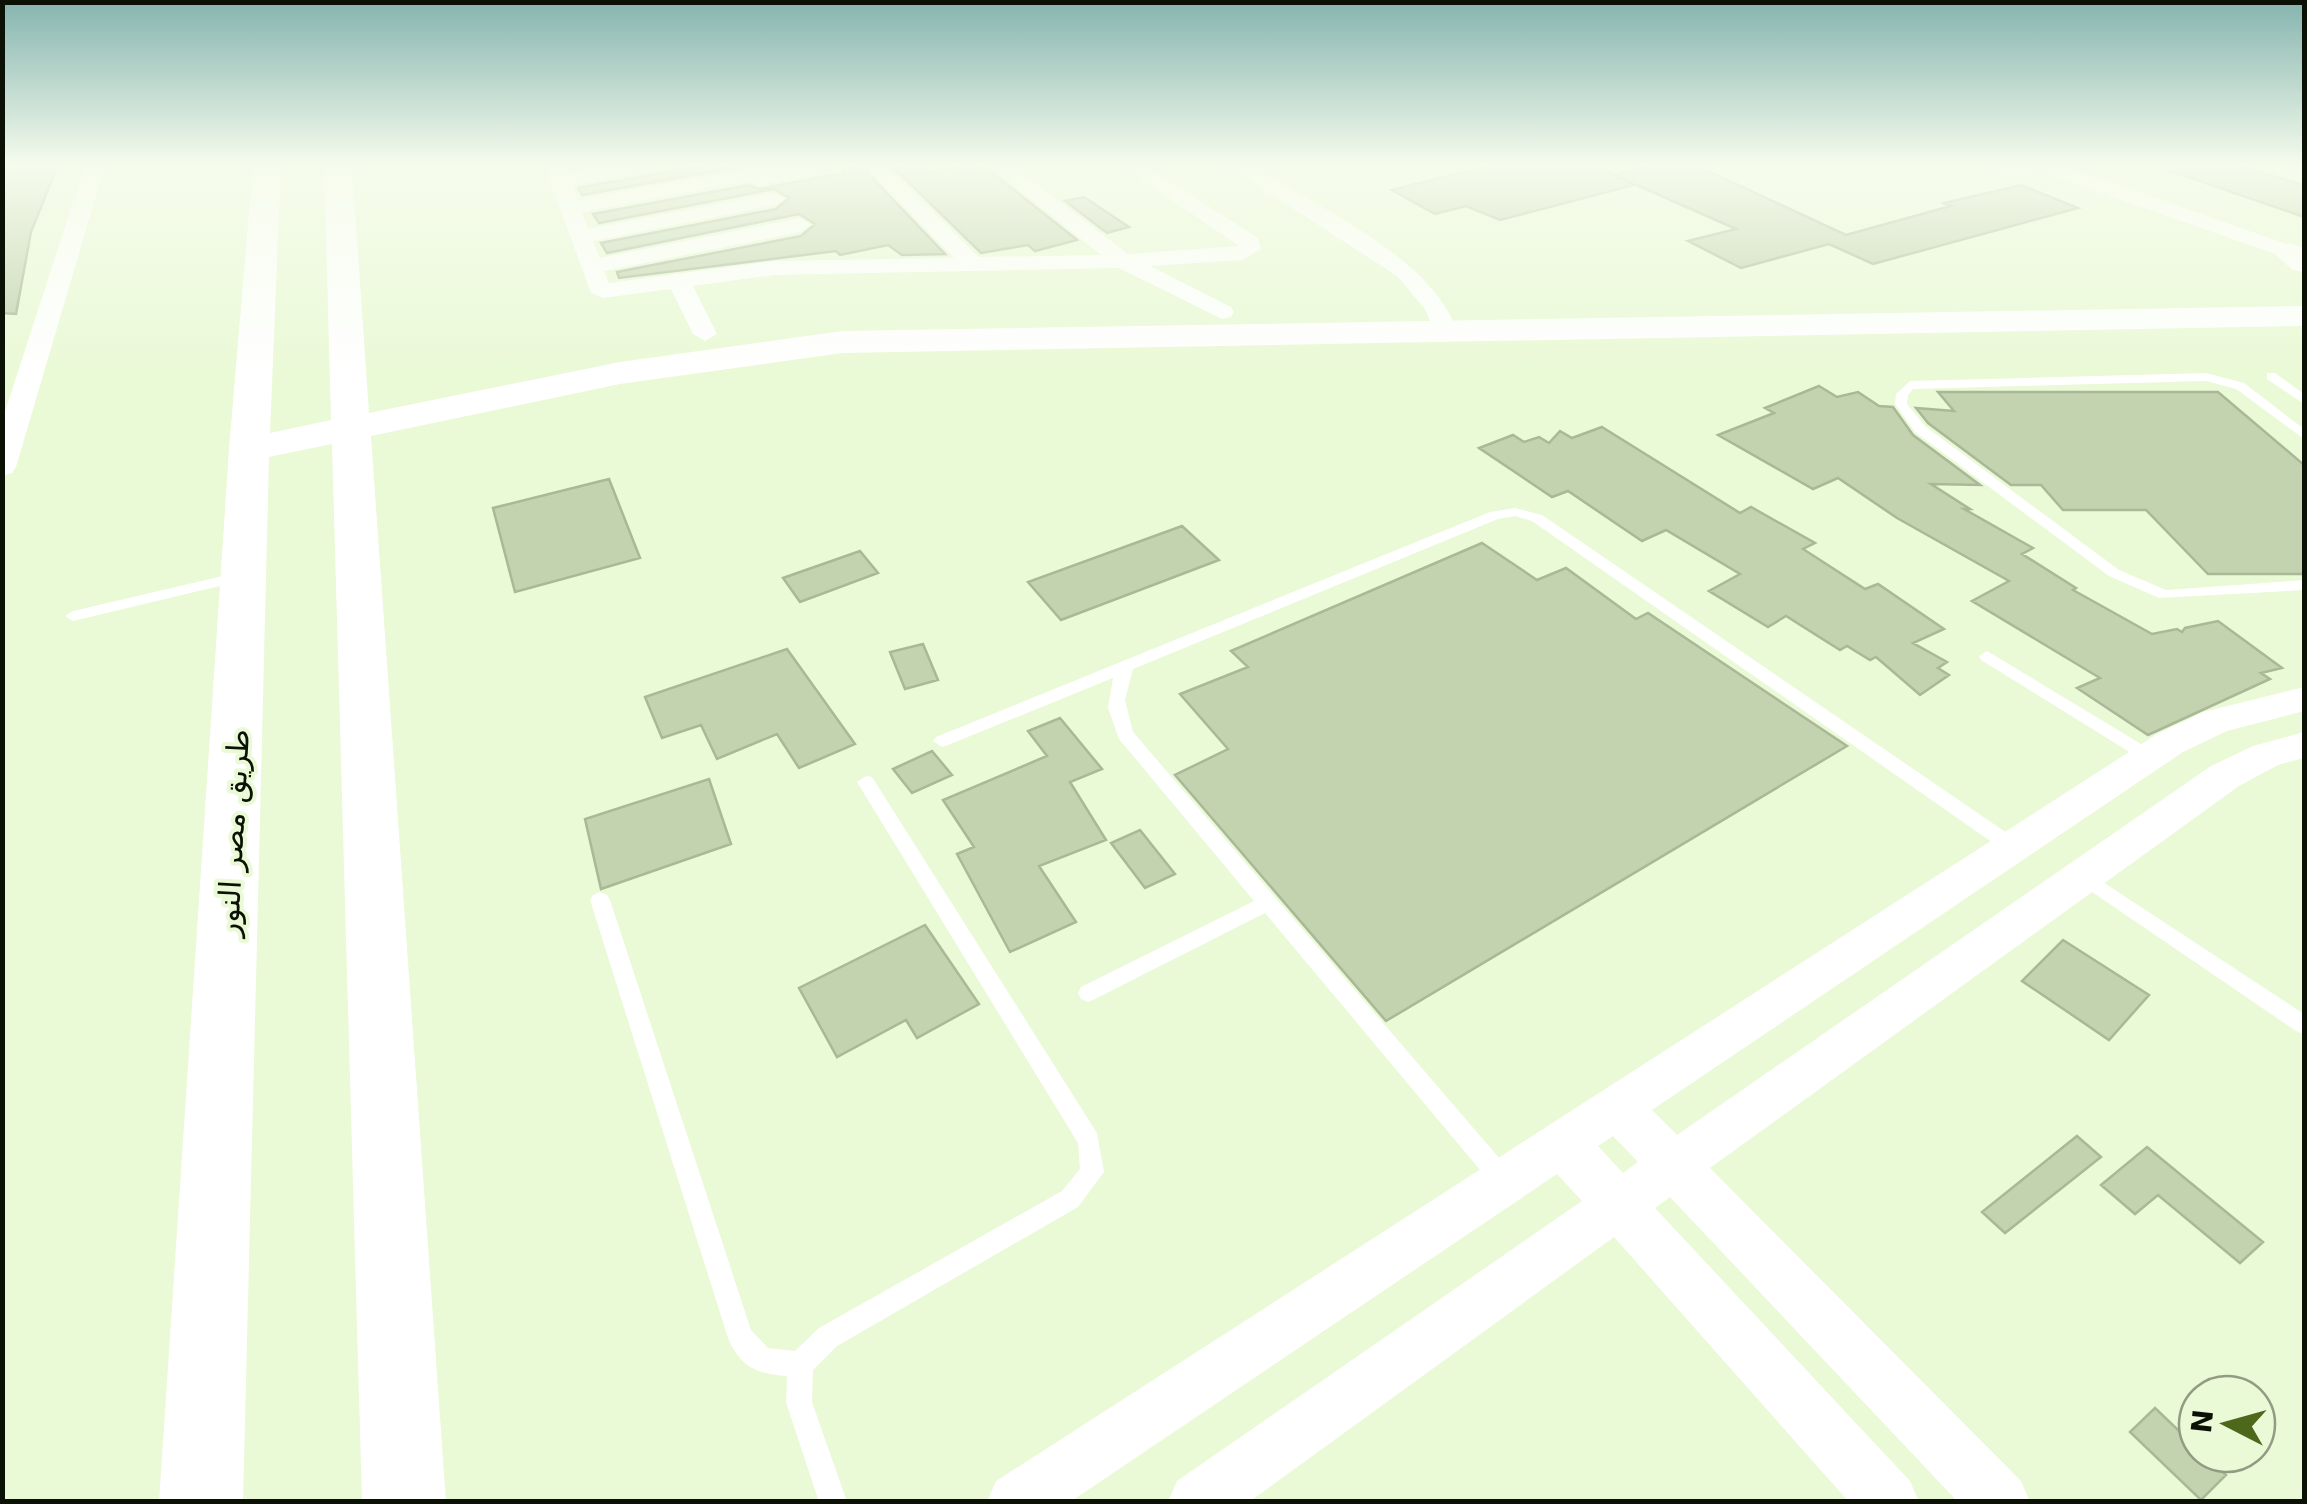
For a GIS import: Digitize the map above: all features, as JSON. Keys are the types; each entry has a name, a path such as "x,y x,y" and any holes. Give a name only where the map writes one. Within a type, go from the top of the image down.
{"street":[{"path":"2,467 74,235"},
{"name":"طريق مصر النور","path":"276,235 300,416 404,1502"},
{"name":"طريق مصر النور","path":"201,1502 245,576 300,416 327,235"},
{"path":"589,235 580,237 604,291 738,270 1123,261 1242,253 1250,249 1250,244 1237,235"},
{"path":"591,267 749,235"},
{"path":"809,235 837,266"},
{"path":"944,235 974,265"},
{"path":"1089,235 1123,261 1222,312"},
{"path":"1347,235 1405,271 1441,319"},
{"path":"2245,235 2301,254"},
{"path":"2251,235 2301,254"},
{"path":"679,280 705,334"},
{"path":"300,416 842,342 1441,319 2304,294"},
{"path":"300,416 705,334 786,325 1222,312 1441,319 2304,316"},
{"path":"1017,1502 2150,756 2216,721 2304,698"},
{"path":"1198,1502 2225,776 2266,754 2304,744"},
{"path":"1618,1108 2000,1502"},
{"path":"1563,1144 1889,1502"}],"lane":[{"path":"2271,376 2304,400"},
{"path":"2304,435 2240,386 2206,377 1910,385 1902,394 1901,404 1920,428 2114,573 2141,588 2164,595 2304,584"},
{"path":"942,741 1495,516 1527,514 2013,847"},
{"path":"73,616 245,576"},
{"path":"1987,656 2150,756"},
{"path":"1126,666 1115,688 1114,712 1124,735 1505,1182"},
{"path":"834,1502 799,1402 800,1364 828,1337 1070,1200 1092,1172 1089,1141 866,782"},
{"path":"2083,876 2304,1026"},
{"path":"600,900 741,1338 762,1361 800,1364"},
{"path":"1088,993 1267,903"}],"building":[{"path":"2,235 30,235 16,314 2,313"},
{"path":"641,235 695,235 607,253 601,243"},
{"path":"927,235 945,254 902,255 888,245 840,255 836,251 619,278 617,272 801,236"},
{"path":"963,235 1071,235 1077,240 1035,251 1028,245 981,253"},
{"path":"1711,235 1978,235 1873,264 1829,244 1741,268 1688,241"},
{"path":"1819,386 1837,397 1858,392 1879,406 1893,407 1913,435 1980,485 1931,484 1970,509 1964,509 2033,548 2022,554 2076,588 2073,590 2152,634 2177,629 2182,632 2218,621 2282,668 2261,673 2270,679 2148,735 2077,688 2100,678 1972,601 2009,581 1897,518 1838,478 1813,489 1718,435 1774,413 1765,408"},
{"path":"1938,392 2218,392 2304,465 2304,574 2208,574 2146,510 2063,510 2041,485 2011,485 1928,423 1916,408 1954,411"},
{"path":"1602,427 1740,513 1751,507 1815,543 1803,549 1865,589 1878,584 1944,629 1913,643 1947,662 1938,668 1949,675 1920,695 1876,657 1870,660 1847,646 1840,650 1786,616 1768,627 1709,591 1740,574 1666,530 1642,541 1568,491 1552,497 1479,448 1513,435 1524,442 1539,437 1549,443 1560,431 1572,438"},
{"path":"609,479 640,558 515,592 493,508"},
{"path":"1182,526 1219,560 1061,620 1028,582"},
{"path":"1482,543 1537,580 1566,568 1636,619 1648,613 1847,746 1386,1021 1175,775 1228,749 1180,694 1248,667 1231,651"},
{"path":"860,551 878,573 800,602 783,578"},
{"path":"923,644 938,680 905,689 890,652"},
{"path":"787,649 855,744 799,768 777,734 717,759 701,725 662,738 645,697"},
{"path":"1060,718 1102,769 1070,782 1106,840 1039,866 1076,922 1010,952 957,854 974,847 943,800 1047,756 1028,731"},
{"path":"932,751 952,775 912,793 893,769"},
{"path":"709,779 731,844 601,889 585,819"},
{"path":"1140,830 1175,874 1145,888 1111,843"},
{"path":"925,925 979,1004 917,1038 906,1020 837,1057 799,988"},
{"path":"2063,940 2149,995 2109,1040 2022,981"},
{"path":"2077,1136 2101,1157 2005,1233 1982,1212"},
{"path":"2147,1147 2263,1242 2240,1263 2158,1195 2135,1214 2101,1185"},
{"path":"2155,1408 2177,1429 2177,1474 2226,1475 2201,1500 2130,1432"}]}
